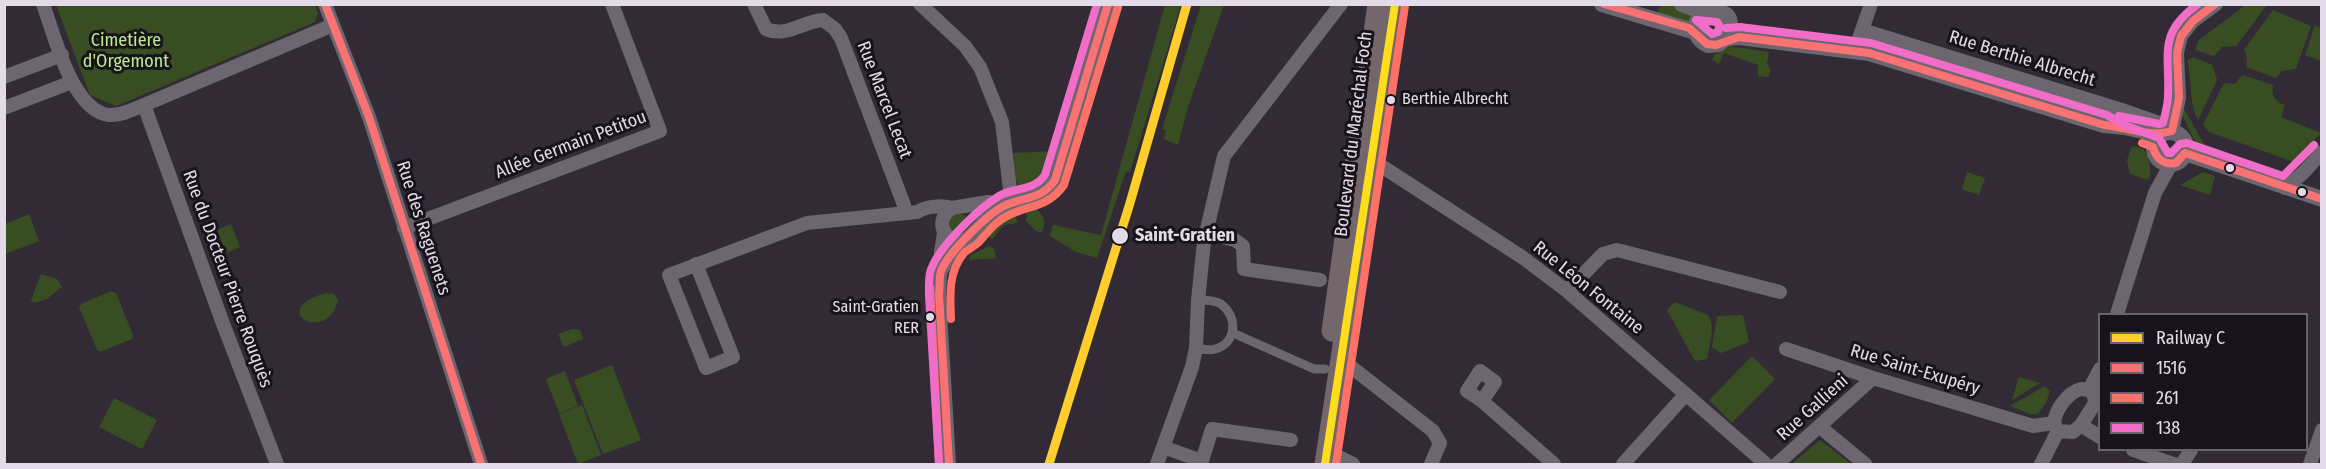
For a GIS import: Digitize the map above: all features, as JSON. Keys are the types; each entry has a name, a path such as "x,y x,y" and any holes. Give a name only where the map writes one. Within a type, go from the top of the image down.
{"main road":[{"name":"Boulevard du Maréchal Foch","path":"1321,462 1333,366 1343,211 1370,4"},
{"name":"Boulevard du Maréchal Foch","path":"1340,264 1355,179 1378,4"},
{"name":"Boulevard du Maréchal Foch","path":"1346,326 1384,4"},
{"name":"Boulevard du Maréchal Foch","path":"1333,366 1346,326 1395,4"}],"street":[{"path":"43,4 72,82 85,102 95,110 109,115 123,114 333,25"},
{"name":"Rue des Raguenets","path":"325,4 369,117 481,465"},
{"name":"Allée Germain Petitou","path":"404,228 660,131 612,4"},
{"name":"Rue Marcel Lecat","path":"754,4 766,29 774,33 816,20 823,20 835,29 848,55 904,205 911,213"},
{"path":"920,4 965,46 980,67 1002,122 1010,204"},
{"path":"941,271 962,241 970,237 975,229 1010,204 1039,195 1047,190 1055,180 1108,4"},
{"path":"1157,465 1192,367 1196,348 1198,300 1206,233 1224,156 1341,4"},
{"path":"1682,4 1717,9 1728,19 1732,35"},
{"path":"1855,50 1871,4"},
{"path":"2118,313 2156,193 2165,145 2179,98 2177,52 2181,36 2193,21 2216,4"},
{"path":"1609,6 1696,32"},
{"path":"1717,9 1697,20 1696,32 1700,40 1708,45 1719,44 1732,35 1855,50 2104,125 2119,134 2165,145 2184,139 2185,153 2180,161 2165,145"},
{"name":"Rue Berthie Albrecht","path":"1862,30 2157,122 2165,145"},
{"path":"4,77 62,55"},
{"path":"4,108 72,82"},
{"name":"Rue du Docteur Pierre Rouquès","path":"144,105 277,465"},
{"path":"2285,188 2303,173 2322,152"},
{"path":"2185,153 2322,200"},
{"name":"Rue Léon Fontaine","path":"1372,160 1522,257 1567,291 1766,465"},
{"path":"949,465 939,294 944,216 958,208 988,202 1010,204"},
{"path":"696,264 733,357 706,368 669,275 696,264 807,223 911,213 925,208 944,206 972,213 976,223 975,229"},
{"path":"911,213 936,220 952,239 962,241"},
{"path":"1206,233 1235,240 1243,246 1244,269 1320,280"},
{"path":"1567,291 1603,254 1617,250 1780,292"},
{"path":"1196,348 1212,350 1218,348 1225,344 1233,333 1231,318 1221,304 1198,300"},
{"path":"1233,333 1314,369 1350,366 1433,431 1440,443 1433,461"},
{"name":"Rue Saint-Exupéry","path":"1786,349 1872,378 2033,426 2056,427 2073,432 2081,425"},
{"path":"2090,390 2098,373"},
{"name":"Rue Gallieni","path":"1778,465 1872,378"},
{"path":"2044,459 2061,406 2077,390 2090,390"},
{"path":"2090,390 2096,400 2081,425 2098,436"},
{"path":"1623,465 1686,394"},
{"path":"1482,401 1554,465"},
{"path":"2033,426 2047,441 2044,459"},
{"path":"1820,427 1865,465"},
{"path":"1162,447 1202,460 1212,429 1291,441"},
{"path":"2310,465 2322,430"},
{"path":"2136,451 2174,465"},
{"path":"2182,465 2190,451"},
{"path":"1321,462 1341,458 1353,465"}],"green space":[{"path":"2247,4 2267,5 2236,46 2222,47 2214,56 2195,50 2199,40"},
{"name":"Cimetière d'Orgemont","path":"56,5 315,5 318,13 315,22 116,106 90,95"},
{"path":"1165,5 1181,5 1130,172 1126,171 1097,258 1076,252 1050,236 1053,225 1101,235"},
{"path":"1201,5 1224,5 1188,107 1178,145 1164,139 1166,130 1162,129"},
{"path":"1660,5 1670,5 1697,12 1695,24 1657,16"},
{"path":"2273,10 2311,26 2296,69 2282,71 2276,78 2246,67 2247,58 2244,50"},
{"path":"2315,25 2321,28 2321,61 2305,55"},
{"path":"1729,46 1769,52 1767,63 1771,71 1768,77 1758,76 1758,65 1724,53 1719,64 1712,60 1715,54 1724,51"},
{"path":"2193,57 2212,65 2217,80 2198,120 2193,106 2187,61"},
{"path":"2242,75 2273,85 2274,98 2285,105 2281,117 2321,133 2294,162 2209,132 2203,125 2224,83 2235,84"},
{"path":"2183,107 2204,144 2201,153 2182,115"},
{"path":"2132,146 2144,149 2149,160 2148,180 2130,174 2127,160"},
{"path":"1057,151 1052,163 1043,174 1019,185 1015,179 1013,153"},
{"path":"1967,172 1985,178 1979,195 1962,189"},
{"path":"2203,172 2215,176 2210,195 2180,185"},
{"path":"1025,209 1036,209 1041,214 1044,223 1041,233 1025,220 1027,217"},
{"path":"1009,212 1016,217 1017,223 1004,225 992,239 982,232 992,221"},
{"path":"29,214 39,241 5,254 5,224"},
{"path":"959,214 966,217 969,224 966,231 959,234 952,231 949,224 952,217"},
{"path":"231,224 240,247 226,253 217,230"},
{"path":"989,246 994,249 996,258 969,260 971,255"},
{"path":"41,274 57,279 62,287 47,299 34,303 31,300"},
{"path":"111,291 116,293 133,335 132,339 100,352 97,350 79,307"},
{"path":"326,293 334,294 338,300 332,314 323,321 305,320 300,315 301,308 309,300"},
{"path":"1675,302 1708,315 1712,330 1707,359 1695,361 1667,310"},
{"path":"1743,315 1749,342 1721,353 1712,347 1717,316"},
{"path":"572,329 580,330 583,339 564,347 558,334"},
{"path":"1752,356 1775,379 1732,423 1709,400"},
{"path":"612,365 641,440 603,454 574,380"},
{"path":"565,371 578,406 559,413 546,379"},
{"path":"2019,377 2040,383 2012,400"},
{"path":"2045,386 2050,391 2046,403 2038,414 2030,414 2010,406"},
{"path":"114,398 157,420 142,449 99,427"},
{"path":"582,405 601,455 578,464 559,414"},
{"path":"1820,440 1851,464 1792,464"}],"rail line":[{"name":"C","path":"1049,464 1130,203 1187,4"}],"transit line":[{"name":"1516","path":"325,4 369,117 481,464"},
{"name":"138","path":"939,464 929,295 931,270 943,248 981,209 1005,193 1035,184 1045,175 1097,4"},
{"name":"1516","path":"949,464 939,294 941,271 960,244 990,216 1006,205 1039,194 1055,180 1108,4"},
{"path":"1325,464 1395,4"},
{"name":"1516","path":"1604,4 1689,28 1707,44 1716,45 1739,37 1869,53 2104,125 2156,133 2172,131 2179,98 2177,53 2181,36 2193,21 2215,4"},
{"name":"138","path":"2119,116 2163,123 2168,99 2168,45 2176,25 2198,4"},
{"name":"261","path":"1336,464 1405,6"},
{"name":"261","path":"951,319 950,293 953,276 964,253 977,244 1000,220 1017,211 1045,202 1064,185 1118,7"},
{"name":"138","path":"1696,20 1717,22 1718,32 1712,34 1696,20"},
{"name":"138","path":"1726,28 1740,27 1871,43 2107,115 2124,125 2159,138 2168,153 2180,144 2187,143 2283,176 2314,145"},
{"name":"1516","path":"2142,143 2153,147 2158,158 2164,162 2176,163 2185,153 2322,199"},
{"name":"261","path":"930,287 939,464"}],"place":[{"name":"Berthie Albrecht","path":"1391,100"},
{"name":"Saint-Gratien","path":"1120,236"},
{"name":"Saint-Gratien RER","path":"930,317"}]}
